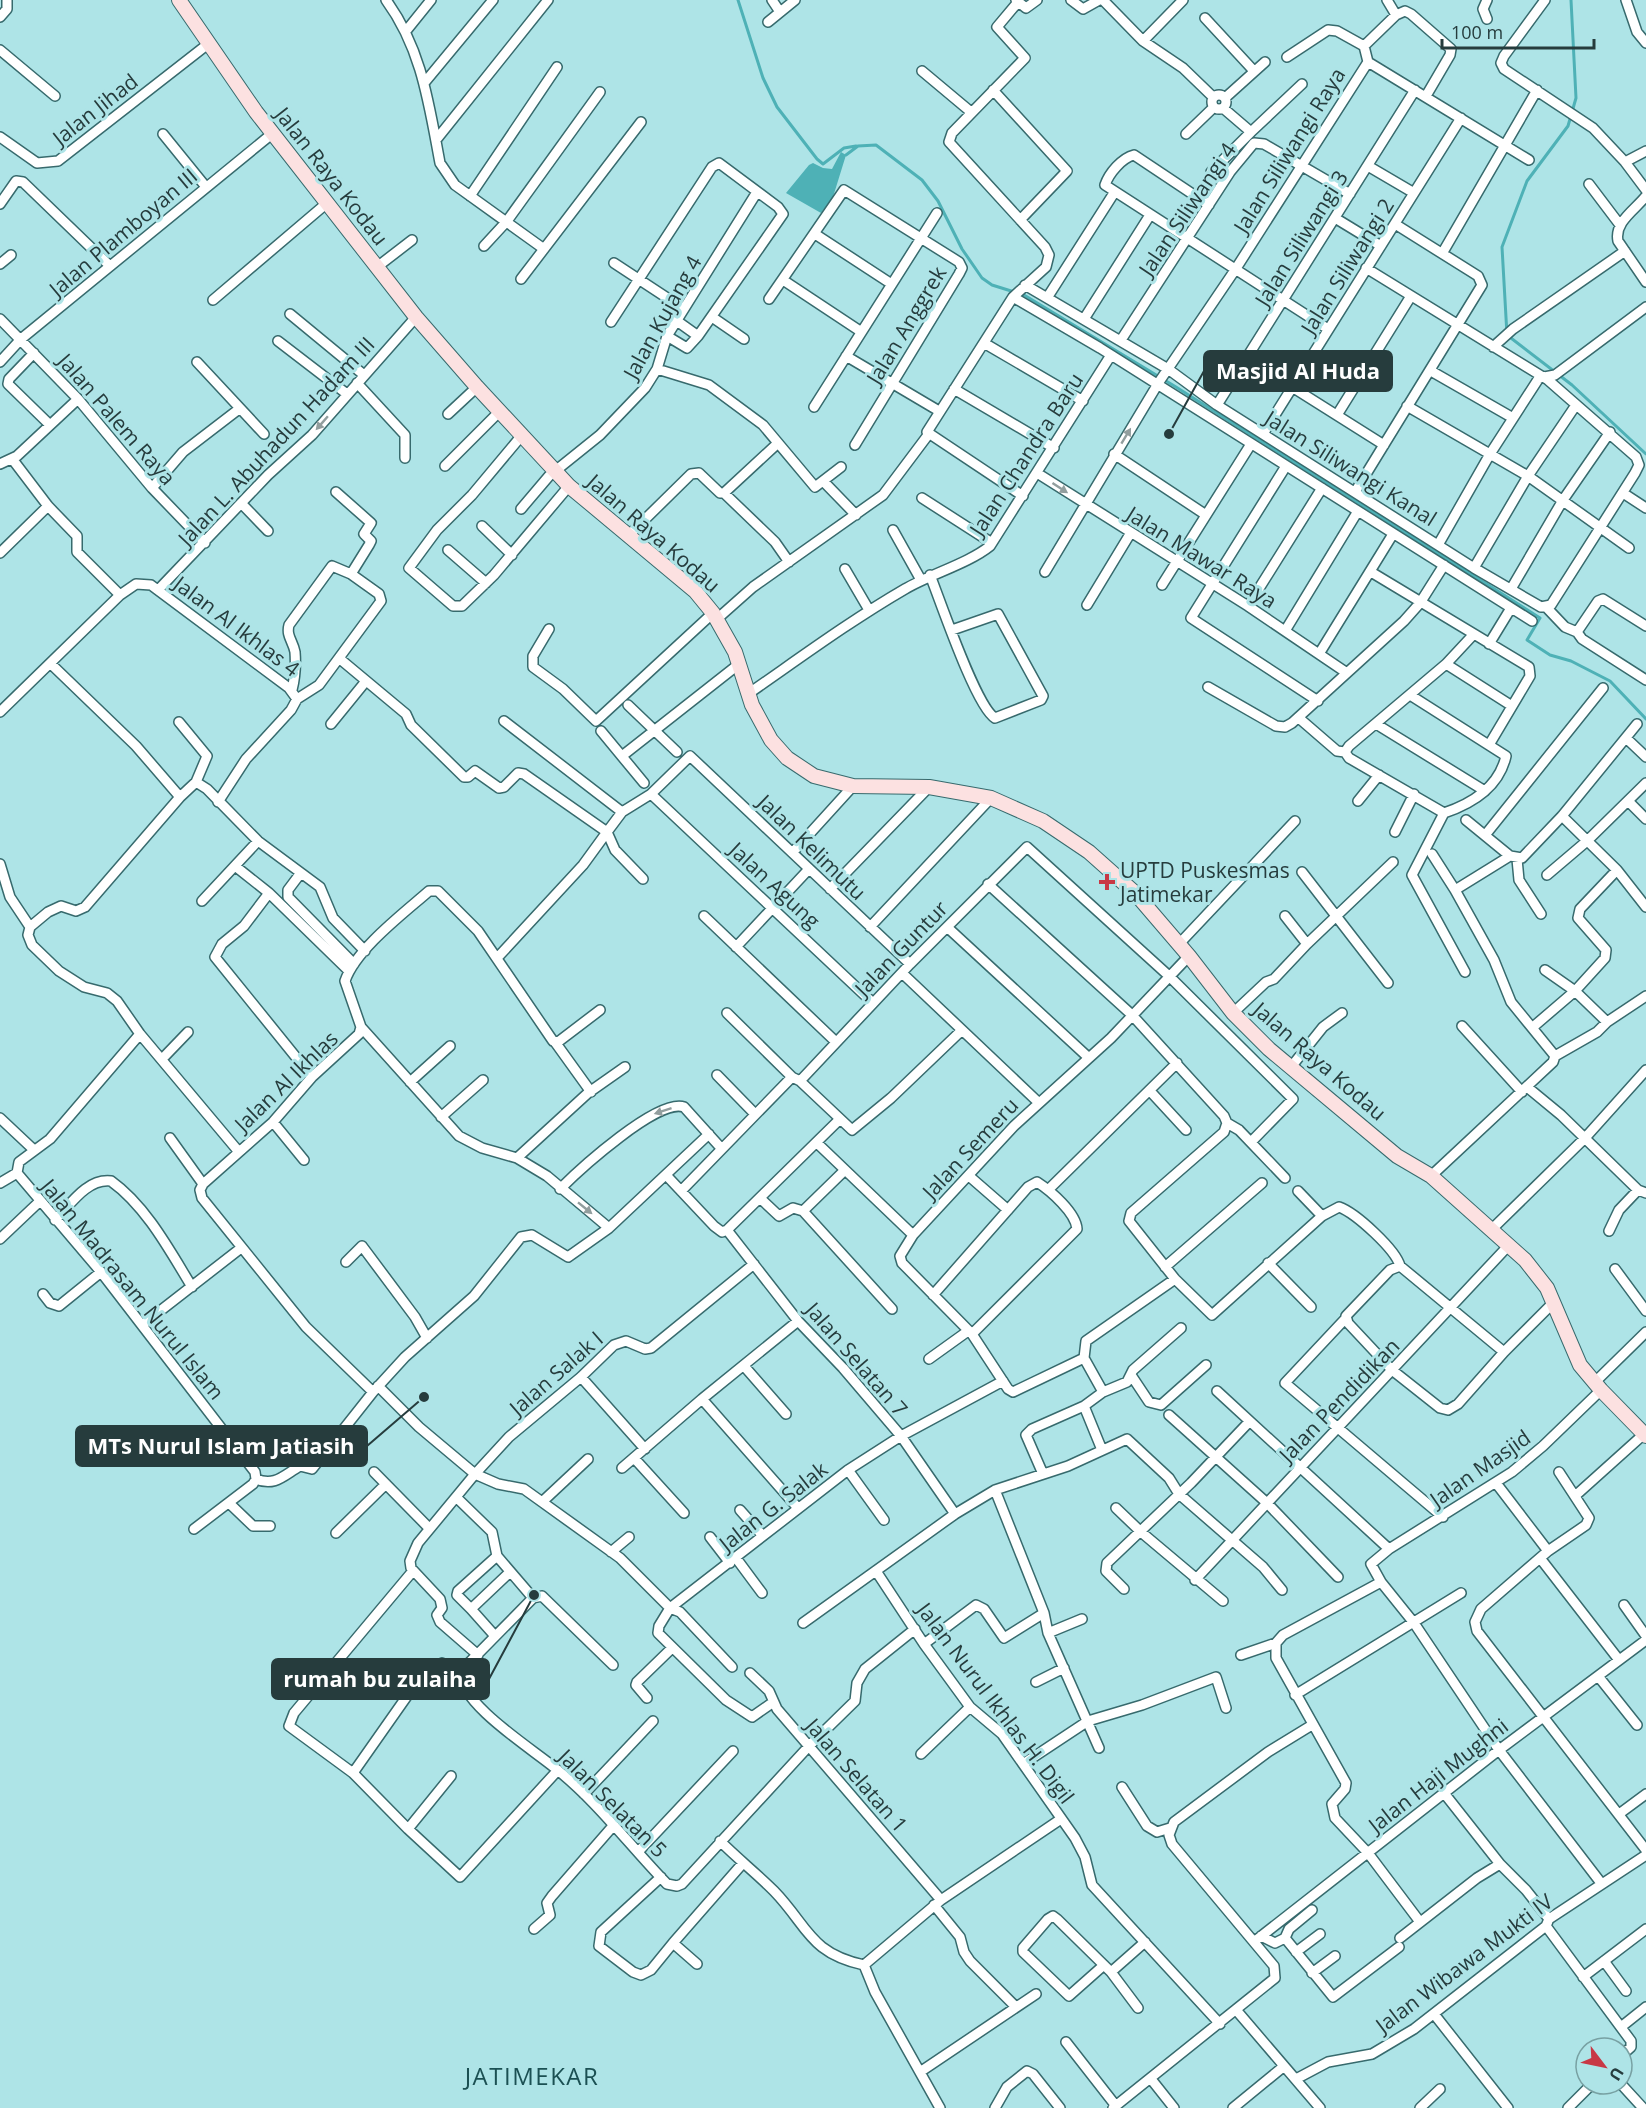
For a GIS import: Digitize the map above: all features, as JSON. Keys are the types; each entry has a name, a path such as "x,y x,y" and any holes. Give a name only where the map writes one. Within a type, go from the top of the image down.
{"street":[{"path":"0,17 7,9 7,0"},
{"name":"Jalan Raya Kodau","path":"179,0 273,133 376,267 477,387 569,486 695,591 715,616 729,639 748,694 771,740 787,758 814,776 853,786 929,787 992,798 1043,821 1089,852 1135,893 1189,956 1233,1013 1291,1067 1397,1156 1431,1176 1509,1245 1537,1274 1554,1302 1573,1351 1598,1387 1645,1435"},
{"path":"386,0 406,32 425,82 440,164 446,174 455,185 544,249"},
{"path":"406,32 431,0"},
{"path":"425,82 493,0"},
{"path":"436,140 448,128 548,0"},
{"path":"772,0 780,12"},
{"path":"768,22 795,0"},
{"path":"549,629 533,656 533,667 596,721 715,616 886,492 928,434 939,411 1013,297 1046,267 1049,255 949,142 952,133 971,112 1025,58 997,27 1020,3 1037,0"},
{"path":"1071,0 1083,9 1101,0 1143,41 1183,68 1251,132"},
{"path":"1143,41 1183,0"},
{"path":"1387,0 1400,13 1451,49 1450,56 1426,96"},
{"path":"1364,46 1400,13 1406,0"},
{"path":"1487,0 1482,9 1487,19"},
{"path":"1545,0 1501,63 1504,69 1574,113 1593,128 1625,162 1646,190"},
{"path":"1626,0 1636,32 1646,43"},
{"path":"1205,18 1254,71"},
{"path":"1287,57 1328,30 1337,31 1364,46 1368,62"},
{"name":"Jalan Jihad","path":"0,137 37,163 58,161 208,44"},
{"path":"0,50 55,96"},
{"path":"1186,134 1265,62"},
{"name":"Jalan Siliwangi Raya","path":"1045,572 1084,503 1158,383 1235,270 1368,62 1528,160"},
{"path":"470,196 557,67"},
{"path":"922,71 971,112"},
{"path":"1211,172 1302,84"},
{"path":"993,90 1067,171 1020,220"},
{"name":"Jalan Siliwangi 3","path":"1216,405 1415,90"},
{"path":"1443,252 1506,146 1536,90"},
{"path":"484,246 507,221 600,92"},
{"name":"Jalan Siliwangi 2","path":"1263,434 1461,118"},
{"path":"521,279 641,122"},
{"name":"Jalan Plamboyan III","path":"0,362 21,339 273,133"},
{"path":"163,134 206,187"},
{"name":"Jalan Siliwangi 4","path":"1121,340 1230,171 1254,143 1264,144 1301,165"},
{"path":"1625,162 1646,151"},
{"path":"1209,206 1134,155 1123,161 1106,181 1106,187 1114,193 1328,329"},
{"path":"611,321 716,163 778,207 783,214 712,317 687,348 668,336"},
{"path":"1301,165 1350,194"},
{"path":"1368,166 1414,193"},
{"path":"0,204 16,181 20,180 110,266"},
{"path":"1589,184 1620,225"},
{"path":"769,299 844,190 921,238"},
{"name":"Jalan Kujang 4","path":"521,509 555,471 627,410 657,369 668,336 757,192"},
{"path":"1047,298 1114,193"},
{"path":"1646,196 1620,225 1616,235 1646,282"},
{"path":"213,300 327,203"},
{"path":"814,407 890,283 937,213"},
{"path":"1084,319 1150,215"},
{"path":"1335,218 1381,246"},
{"path":"1355,492 1482,289 1482,281 1478,276 1395,224"},
{"path":"815,234 890,283"},
{"name":"Jalan Anggrek","path":"855,445 962,268 959,262 921,238"},
{"path":"376,267 412,240"},
{"path":"1493,347 1513,329 1625,251"},
{"path":"0,264 10,255"},
{"path":"614,263 684,309"},
{"path":"1366,268 1542,375 1610,432 1638,460 1639,465 1623,494 1599,526 1549,606"},
{"path":"783,280 860,331"},
{"name":"Jalan Siliwangi Kanal","path":"1024,286 1121,340 1216,405 1474,568 1511,590 1549,606 1566,627 1578,632 1582,639 1646,680"},
{"path":"1336,415 1411,296"},
{"path":"1013,297 1158,383 1532,621"},
{"path":"1542,375 1555,375 1566,368 1646,307"},
{"path":"290,314 364,375"},
{"name":"Jalan L. Abuhadun Hadam III","path":"159,589 241,503 312,435 416,317"},
{"path":"712,317 744,339"},
{"name":"Jalan Palem Raya","path":"0,319 78,399 153,488 205,543"},
{"path":"677,321 698,336"},
{"path":"278,340 347,394"},
{"path":"984,343 1083,401"},
{"path":"34,353 9,379 8,384 50,425"},
{"name":"Jalan Chandra Baru","path":"748,694 869,610 925,577 978,555 992,543 1111,355"},
{"path":"846,356 939,411"},
{"path":"197,362 239,410 264,434"},
{"path":"657,369 709,385 763,425 812,485 817,487 841,467"},
{"path":"1431,370 1513,418"},
{"path":"1438,545 1490,454 1542,375"},
{"path":"357,384 405,435 405,458"},
{"path":"448,414 477,387"},
{"path":"1292,387 1384,445"},
{"path":"954,389 1054,448"},
{"path":"0,464 13,460 78,399"},
{"path":"1474,568 1528,476 1576,405"},
{"path":"1407,406 1528,476 1629,548"},
{"path":"153,488 183,452 239,410"},
{"path":"445,466 500,411"},
{"path":"1511,590 1563,500 1610,432"},
{"path":"523,434 408,566 456,607 462,606 512,555 569,486"},
{"path":"928,434 1023,496"},
{"path":"724,493 778,443"},
{"path":"1162,585 1251,444"},
{"path":"1114,454 1206,515"},
{"path":"13,460 48,506 77,536 77,552 120,595"},
{"path":"1286,466 1192,614 1193,621 1318,701"},
{"path":"628,536 693,473 704,476 720,493 724,493 774,542 789,562"},
{"name":"Jalan Mawar Raya","path":"1037,473 1130,534 1248,606 1347,673"},
{"path":"824,482 856,515"},
{"path":"1248,606 1322,488"},
{"path":"336,492 371,523 364,534 371,541 351,574"},
{"path":"1623,494 1646,508"},
{"path":"922,498 992,543"},
{"path":"241,503 268,531"},
{"path":"0,553 48,506"},
{"path":"1285,631 1358,511"},
{"path":"482,526 512,555"},
{"path":"893,530 925,577 952,630 971,678 990,716 995,718 1036,703 1043,696 998,614 952,630"},
{"path":"1087,605 1130,534"},
{"path":"1319,654 1393,534"},
{"path":"448,550 486,583"},
{"path":"1208,687 1276,726 1285,727 1300,719 1420,603 1444,565"},
{"path":"292,690 295,677 295,650 287,631 332,566 351,574 379,594 381,601 319,685 297,699"},
{"path":"845,569 869,610"},
{"path":"1371,572 1531,671 1489,745"},
{"name":"Jalan Al Ikhlas 4","path":"0,712 120,595 136,584 144,583 159,589 292,690 297,699 291,710 246,759 218,802"},
{"path":"1578,632 1598,601 1603,599 1646,626"},
{"path":"1489,644 1510,608"},
{"path":"1345,752 1446,664 1473,635"},
{"path":"340,659 406,714 411,725 464,777 468,777 475,771 499,788 504,787 518,773 524,774 607,832 615,850 643,879"},
{"path":"51,664 136,746 180,797"},
{"path":"622,756 739,664"},
{"path":"1446,664 1512,706"},
{"path":"331,724 366,681"},
{"path":"1486,834 1603,688"},
{"path":"1410,694 1506,756 1485,791 1474,802 1444,813 1412,875 1465,972"},
{"path":"628,705 655,728 677,752"},
{"path":"1300,719 1337,751 1345,752 1349,758 1444,813"},
{"path":"504,721 622,812"},
{"path":"179,722 207,756 196,782 180,797 85,908 76,911 61,906 55,907 30,927 28,935 32,945 45,958 84,987 107,993 128,1014 140,1034 239,1152"},
{"path":"1376,724 1485,791"},
{"path":"1455,890 1513,858 1529,853 1637,724"},
{"path":"601,731 644,783"},
{"path":"1626,738 1646,757"},
{"name":"Jalan Kelimutu","path":"651,794 690,756 910,964"},
{"path":"1358,801 1379,775"},
{"path":"196,782 207,789 258,841 320,887 333,918 365,951"},
{"path":"1547,875 1587,841 1646,783"},
{"path":"793,852 853,786"},
{"path":"831,889 929,787"},
{"path":"498,957 583,865 622,812 651,794"},
{"name":"Jalan Agung","path":"651,794 873,1003"},
{"path":"1395,832 1414,794"},
{"path":"870,927 992,798"},
{"path":"1628,801 1646,819"},
{"path":"1562,816 1617,870 1646,907"},
{"path":"1466,820 1513,858 1519,880 1541,914"},
{"path":"1179,944 1295,821"},
{"path":"202,901 258,841"},
{"name":"Jalan Guntur","path":"681,1191 755,1114 836,1042 1027,847 1033,849 1169,976"},
{"path":"1432,854 1494,960 1511,1002 1556,1056"},
{"path":"1233,1013 1266,982 1274,979 1307,944 1393,862"},
{"path":"0,864 10,897 30,927"},
{"path":"235,866 266,897 352,968"},
{"path":"736,947 809,869"},
{"path":"1533,1027 1575,992 1605,958 1605,950 1578,918 1580,909 1617,870"},
{"path":"1302,872 1388,983"},
{"path":"300,874 288,890 288,897 352,968"},
{"path":"988,885 1132,1015 1218,1107 1227,1123 1251,1142 1285,1178"},
{"path":"352,968 365,951 434,889 445,897 478,931 591,1092"},
{"path":"266,897 244,927 222,944 215,956 312,1077"},
{"path":"704,916 836,1042"},
{"path":"1285,916 1307,944"},
{"path":"947,927 1089,1058"},
{"name":"Jalan Semeru","path":"1003,1381 970,1333 902,1263 900,1256 903,1249 1038,1102 1089,1058 1189,956"},
{"name":"Jalan Al Ikhlas","path":"203,1184 273,1122 312,1077 356,1038 360,1027 345,981 352,968"},
{"path":"1545,970 1575,992 1607,1022"},
{"path":"902,973 1038,1102"},
{"path":"1169,976 1293,1099 1251,1142"},
{"path":"1431,1176 1553,1062 1556,1056 1597,1032 1607,1022 1646,996"},
{"path":"555,1042 600,1010"},
{"path":"727,1013 852,1130 857,1128 961,1031"},
{"path":"1291,1067 1323,1027 1342,1013"},
{"path":"1462,1026 1524,1089 1586,1138 1642,1191 1619,1210 1609,1231"},
{"path":"360,1027 441,1117 469,1143 517,1158 547,1176 609,1228"},
{"path":"162,1059 188,1032"},
{"path":"0,1183 16,1173 19,1162 50,1139 140,1034"},
{"path":"410,1082 450,1046"},
{"path":"1048,1190 1178,1063"},
{"path":"517,1158 591,1092 625,1067"},
{"path":"1491,1230 1586,1138 1646,1070"},
{"path":"717,1075 755,1114"},
{"path":"441,1117 483,1080"},
{"path":"1150,1091 1186,1130"},
{"path":"560,1189 632,1127 653,1114 679,1106 684,1107 721,1148"},
{"path":"0,1118 34,1150"},
{"path":"666,1175 714,1227 722,1232 761,1199 839,1120"},
{"path":"273,1122 304,1160"},
{"path":"1227,1123 1224,1132 1129,1216 1130,1226 1175,1279 1212,1315 1322,1216 1340,1207 1385,1245 1398,1258 1401,1266 1504,1352"},
{"path":"194,1529 254,1484 256,1479 266,1483 274,1482 300,1466 312,1469 376,1389 427,1338 474,1296 521,1237 532,1234 568,1257 609,1228 709,1134"},
{"path":"170,1138 203,1184 200,1190 202,1198 306,1327 475,1474 498,1484 524,1489 611,1552 670,1608 680,1612 732,1667"},
{"path":"817,1143 914,1235"},
{"path":"803,1212 846,1170"},
{"name":"Jalan Madrasam Nurul Islam","path":"16,1173 101,1272 255,1472 256,1479"},
{"path":"969,1176 1008,1210"},
{"path":"55,1220 83,1191 96,1182 111,1181 123,1190 166,1245 192,1287"},
{"path":"929,1359 970,1333 1071,1238 1077,1229 1077,1222 1048,1190 1037,1182 1033,1183 933,1295"},
{"path":"1165,1267 1262,1183"},
{"path":"1298,1191 1322,1216"},
{"path":"761,1199 779,1216 793,1208 803,1212 892,1309"},
{"path":"0,1239 39,1202"},
{"name":"Jalan Selatan 7","path":"727,1230 798,1321 843,1368 901,1436 956,1514"},
{"name":"Jalan Pendidikan","path":"1195,1580 1509,1245"},
{"path":"346,1263 362,1246 415,1317 427,1338"},
{"path":"142,1325 241,1248"},
{"path":"1268,1263 1311,1308"},
{"name":"Jalan Salak I","path":"412,1572 410,1561 413,1552 429,1528 509,1437 620,1341 632,1342 645,1349 651,1348 754,1264"},
{"path":"1401,1266 1390,1270 1285,1383 1443,1517"},
{"path":"1615,1269 1646,1311"},
{"path":"43,1293 50,1303 59,1306 101,1272"},
{"path":"1103,1392 1084,1358 1086,1341 1175,1279"},
{"path":"1346,1318 1392,1370 1440,1408 1448,1410 1458,1404 1504,1352 1554,1302"},
{"path":"622,1468 798,1321"},
{"path":"1043,1474 1026,1435 1032,1429 1084,1406 1103,1392 1121,1386 1141,1362 1181,1328"},
{"name":"Jalan Masjid","path":"1381,1582 1371,1564 1389,1549 1496,1483 1544,1446 1646,1332"},
{"path":"1003,1381 1008,1389 1019,1390 1084,1358"},
{"path":"1131,1375 1149,1402 1161,1405 1206,1365"},
{"path":"744,1366 786,1413"},
{"path":"581,1377 645,1449"},
{"name":"Jalan G. Salak","path":"670,1608 797,1507 848,1470 901,1436 1003,1381"},
{"path":"1217,1391 1389,1549"},
{"path":"702,1399 797,1507"},
{"path":"1084,1406 1102,1450"},
{"path":"1169,1415 1267,1503 1338,1577"},
{"path":"1124,1589 1104,1568 1249,1422"},
{"path":"1575,1496 1645,1435"},
{"path":"803,1623 956,1514 995,1490 1043,1474 1127,1439 1169,1478 1179,1494 1232,1543 1263,1567 1282,1590"},
{"path":"634,1458 684,1513"},
{"path":"542,1502 588,1459"},
{"path":"848,1470 884,1520"},
{"path":"374,1472 429,1528"},
{"path":"1559,1473 1589,1518 1589,1522 1544,1554 1481,1609 1474,1622 1477,1630 1646,1852"},
{"path":"1496,1483 1619,1660"},
{"path":"336,1533 386,1484"},
{"path":"995,1490 1044,1613 1048,1633 1099,1748"},
{"path":"457,1498 492,1532 497,1556 533,1598"},
{"path":"229,1503 253,1526 270,1526"},
{"path":"1116,1508 1195,1580 1223,1601"},
{"path":"740,1510 763,1536"},
{"path":"611,1552 629,1537"},
{"path":"710,1537 762,1593"},
{"path":"495,1636 458,1595 458,1591 497,1556"},
{"name":"Jalan Nurul Ikhlas H. Digil","path":"876,1571 924,1644 970,1707 1002,1734 1061,1818 1082,1850 1092,1885 1220,2024"},
{"path":"478,1655 440,1622 437,1616 442,1608 440,1599 412,1572 294,1713 288,1724 290,1729 353,1773 408,1829 460,1877 558,1770"},
{"path":"471,1609 510,1572"},
{"path":"1241,1655 1276,1643 1290,1630 1381,1582 1414,1623 1499,1750 1601,1883"},
{"path":"1295,1695 1461,1593"},
{"path":"353,1773 422,1678 442,1663 460,1671 533,1598 542,1596 548,1599 613,1665"},
{"path":"924,1644 976,1605 984,1609 1004,1638 1044,1613"},
{"path":"1624,1605 1646,1638"},
{"path":"670,1608 658,1631 672,1648 726,1700 746,1713 757,1716 772,1702"},
{"path":"1048,1633 1082,1619"},
{"path":"864,1965 839,1960 822,1947 776,1893 720,1841 809,1746 855,1701 857,1683 865,1669 915,1629"},
{"name":"Jalan Haji Mughni","path":"1258,1938 1646,1638"},
{"path":"1276,1643 1276,1658 1346,1783 1345,1789 1332,1804 1331,1811 1368,1853 1420,1922"},
{"path":"648,1698 636,1685 637,1682 672,1648"},
{"path":"1036,1682 1064,1668"},
{"name":"Jalan Selatan 5","path":"460,1671 467,1689 485,1713 558,1770 584,1794 672,1886 682,1884 720,1841"},
{"name":"Jalan Selatan 1","path":"750,1673 769,1691 772,1702 938,1903 960,1937 964,1952 974,1967 1016,2007"},
{"path":"1598,1676 1637,1725"},
{"path":"1023,1764 1088,1721 1142,1705 1216,1677 1226,1708"},
{"path":"921,1754 970,1707"},
{"path":"584,1794 653,1721"},
{"path":"1066,2042 1115,2107 1272,1982 1276,1974 1274,1966 1258,1938 1172,1844 1169,1835 1170,1828 1174,1822 1268,1752 1312,1725"},
{"path":"638,1852 733,1751"},
{"path":"408,1829 451,1776"},
{"path":"1122,1787 1147,1826 1157,1832 1170,1828"},
{"path":"1444,1793 1547,1923 1627,2036"},
{"path":"1619,1814 1646,1794"},
{"path":"864,1965 938,1903 1061,1818"},
{"path":"534,1929 550,1915 547,1903 552,1896 613,1826"},
{"name":"Jalan Wibawa Mukti IV","path":"1296,2079 1328,2062 1372,2054 1434,2014 1547,1923 1646,1852"},
{"path":"661,1877 601,1932 599,1946 633,1972 641,1975 651,1970 743,1863"},
{"path":"1285,1938 1333,1997 1420,1922 1477,1878 1500,1864"},
{"path":"1258,1938 1275,1943 1285,1938 1289,1929 1312,1910"},
{"path":"1104,1965 1069,1996 1023,1952 1023,1948 1053,1916 1104,1965 1111,1972 1138,2008"},
{"path":"1583,1977 1646,1929"},
{"path":"1296,1952 1320,1934"},
{"path":"1111,1972 1145,1942"},
{"path":"673,1943 697,1964"},
{"path":"1312,1973 1335,1956"},
{"path":"1604,1961 1626,1991"},
{"path":"864,1965 874,1992 939,2108"},
{"path":"920,2072 1036,1994"},
{"path":"1621,2027 1646,2007"},
{"path":"1237,2011 1320,2108"},
{"path":"1434,2014 1508,2108"},
{"path":"1233,2108 1283,2067"},
{"path":"995,2108 1007,2087 1027,2071 1033,2074 1060,2108"},
{"path":"1151,2079 1174,2108"},
{"path":"1420,2108 1440,2090"},
{"path":"1632,2096 1643,2108"}],"water":[{"path":"841,152 846,155 833,197 821,213 786,193 809,165 813,163 832,169"}],"waterway":[{"path":"738,0 763,78 777,107 817,159 823,164 844,148 856,146"},
{"path":"1571,0 1576,98 1568,126 1527,181 1502,247 1507,335 1572,385 1646,454"},
{"path":"846,155 858,146 876,145 922,180 938,201 962,249 982,278 992,285 1024,295 1176,387 1540,618 1527,640 1550,655 1571,661 1610,681 1646,719"}],"place":[{"name":"Masjid Al Huda","path":"1169,434"},
{"name":"UPTD Puskesmas Jatimekar","path":"1107,882"},
{"name":"MTs Nurul Islam Jatiasih","path":"424,1397"},
{"name":"rumah bu zulaiha","path":"534,1595"}],"district":[{"name":"JATIMEKAR","path":"532,2075"}]}
